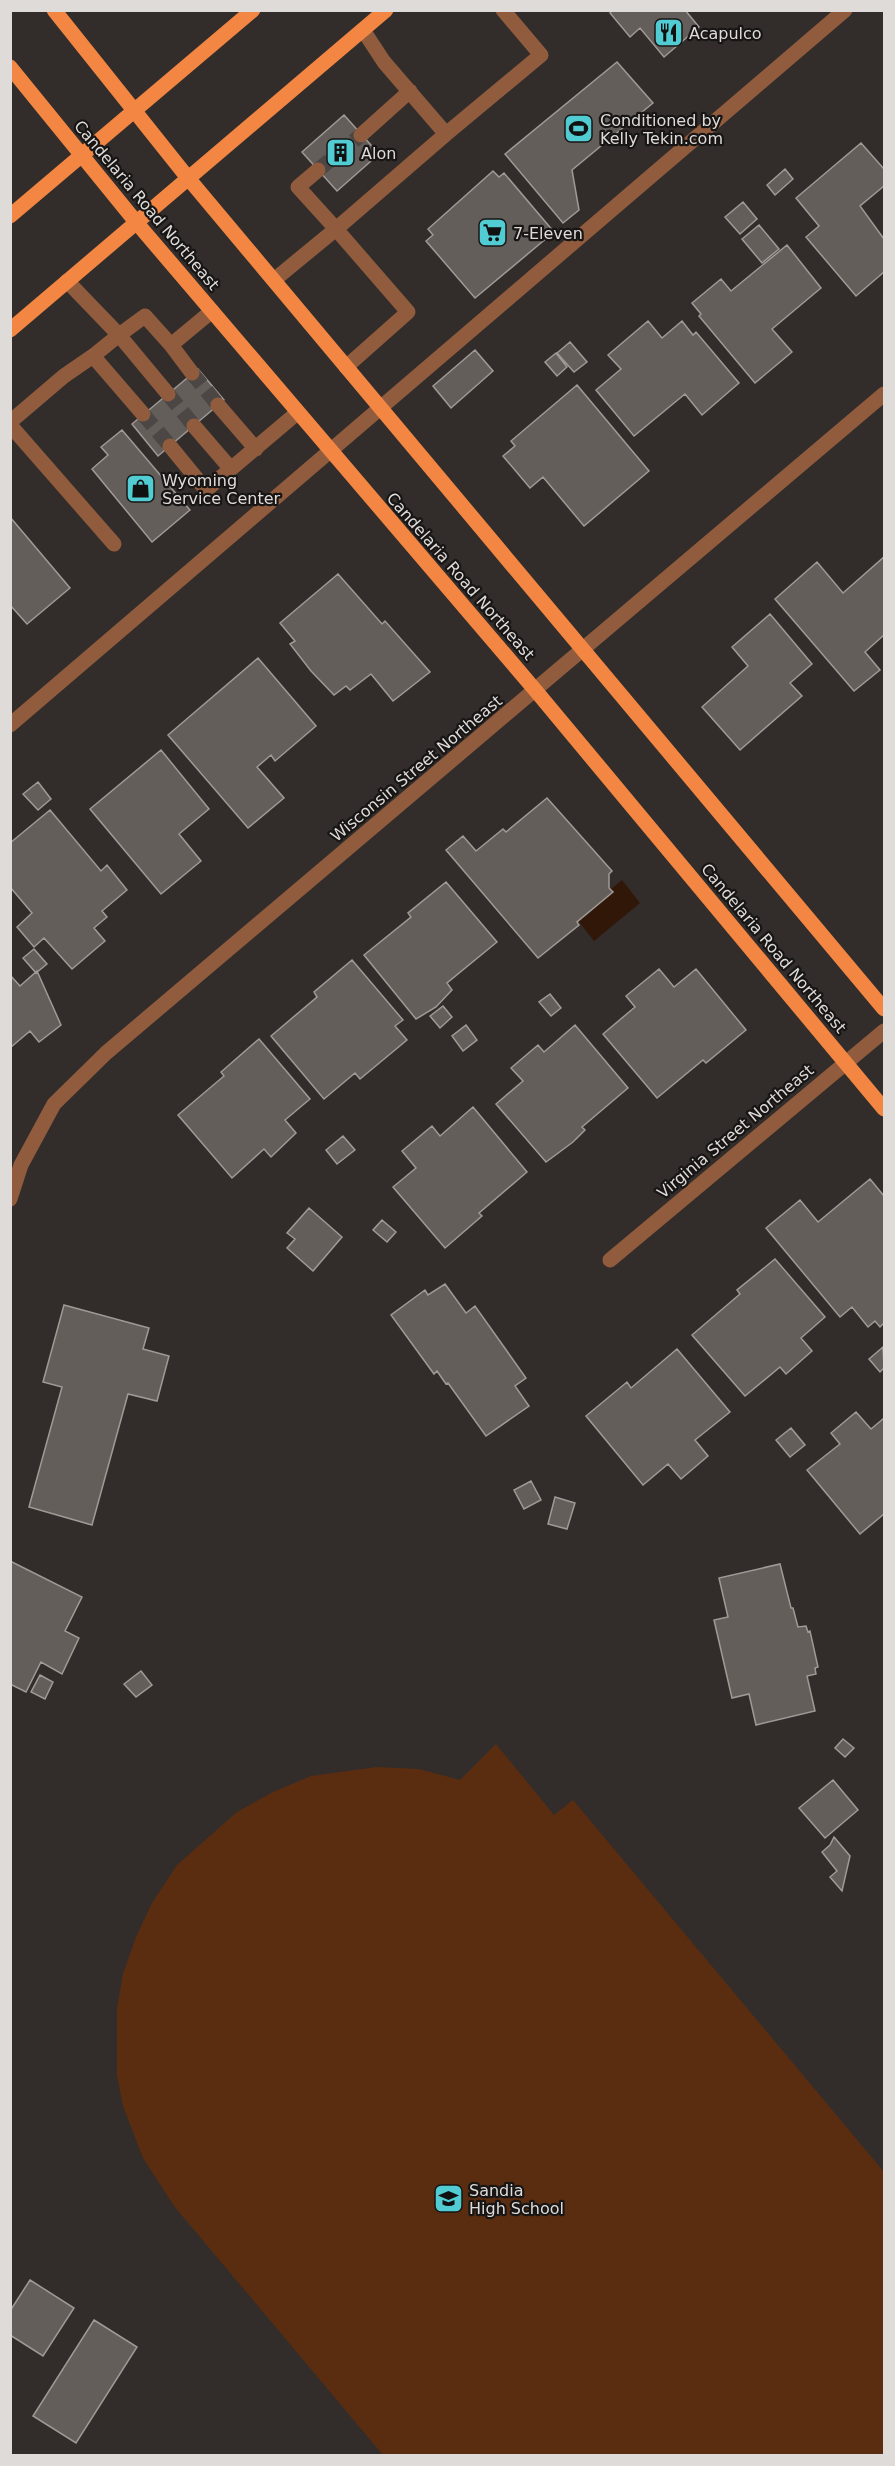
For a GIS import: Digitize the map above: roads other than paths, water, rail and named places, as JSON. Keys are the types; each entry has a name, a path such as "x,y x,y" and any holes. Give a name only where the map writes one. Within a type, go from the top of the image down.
{"main road":[{"path":"54,10 188,178 885,1009"},
{"path":"10,216 253,10"},
{"path":"10,330 386,10"},
{"name":"Candelaria Road Northeast","path":"10,67 136,222 536,691 885,1109"}],"street":[{"path":"274,280 541,55 503,10"},
{"path":"10,724 845,10"},
{"path":"363,30 384,62 447,134"},
{"path":"361,135 410,91"},
{"path":"318,170 298,187 408,312 346,367"},
{"path":"67,281 119,335 168,394"},
{"path":"171,345 212,311"},
{"path":"114,544 10,423 64,376 145,316 192,373"},
{"path":"93,356 143,414"},
{"name":"Wisconsin Street Northeast","path":"10,1199 21,1165 54,1104 99,1060 885,394"},
{"path":"218,405 256,449"},
{"path":"170,446 206,490 297,413"},
{"path":"194,426 231,469"},
{"name":"Virginia Street Northeast","path":"609,1260 885,1031"}],"tunnel":[{"path":"318,170 361,135"},
{"path":"192,373 218,405"},
{"path":"168,394 194,426"},
{"path":"143,414 170,446"}],"place":[{"name":"Acapulco","path":"668,33"},
{"name":"Conditioned by Kelly Tekin.com","path":"579,129"},
{"name":"Alon","path":"340,153"},
{"name":"7-Eleven","path":"492,233"},
{"name":"Wyoming Service Center","path":"141,489"},
{"name":"Sandia High School","path":"448,2199"}]}
